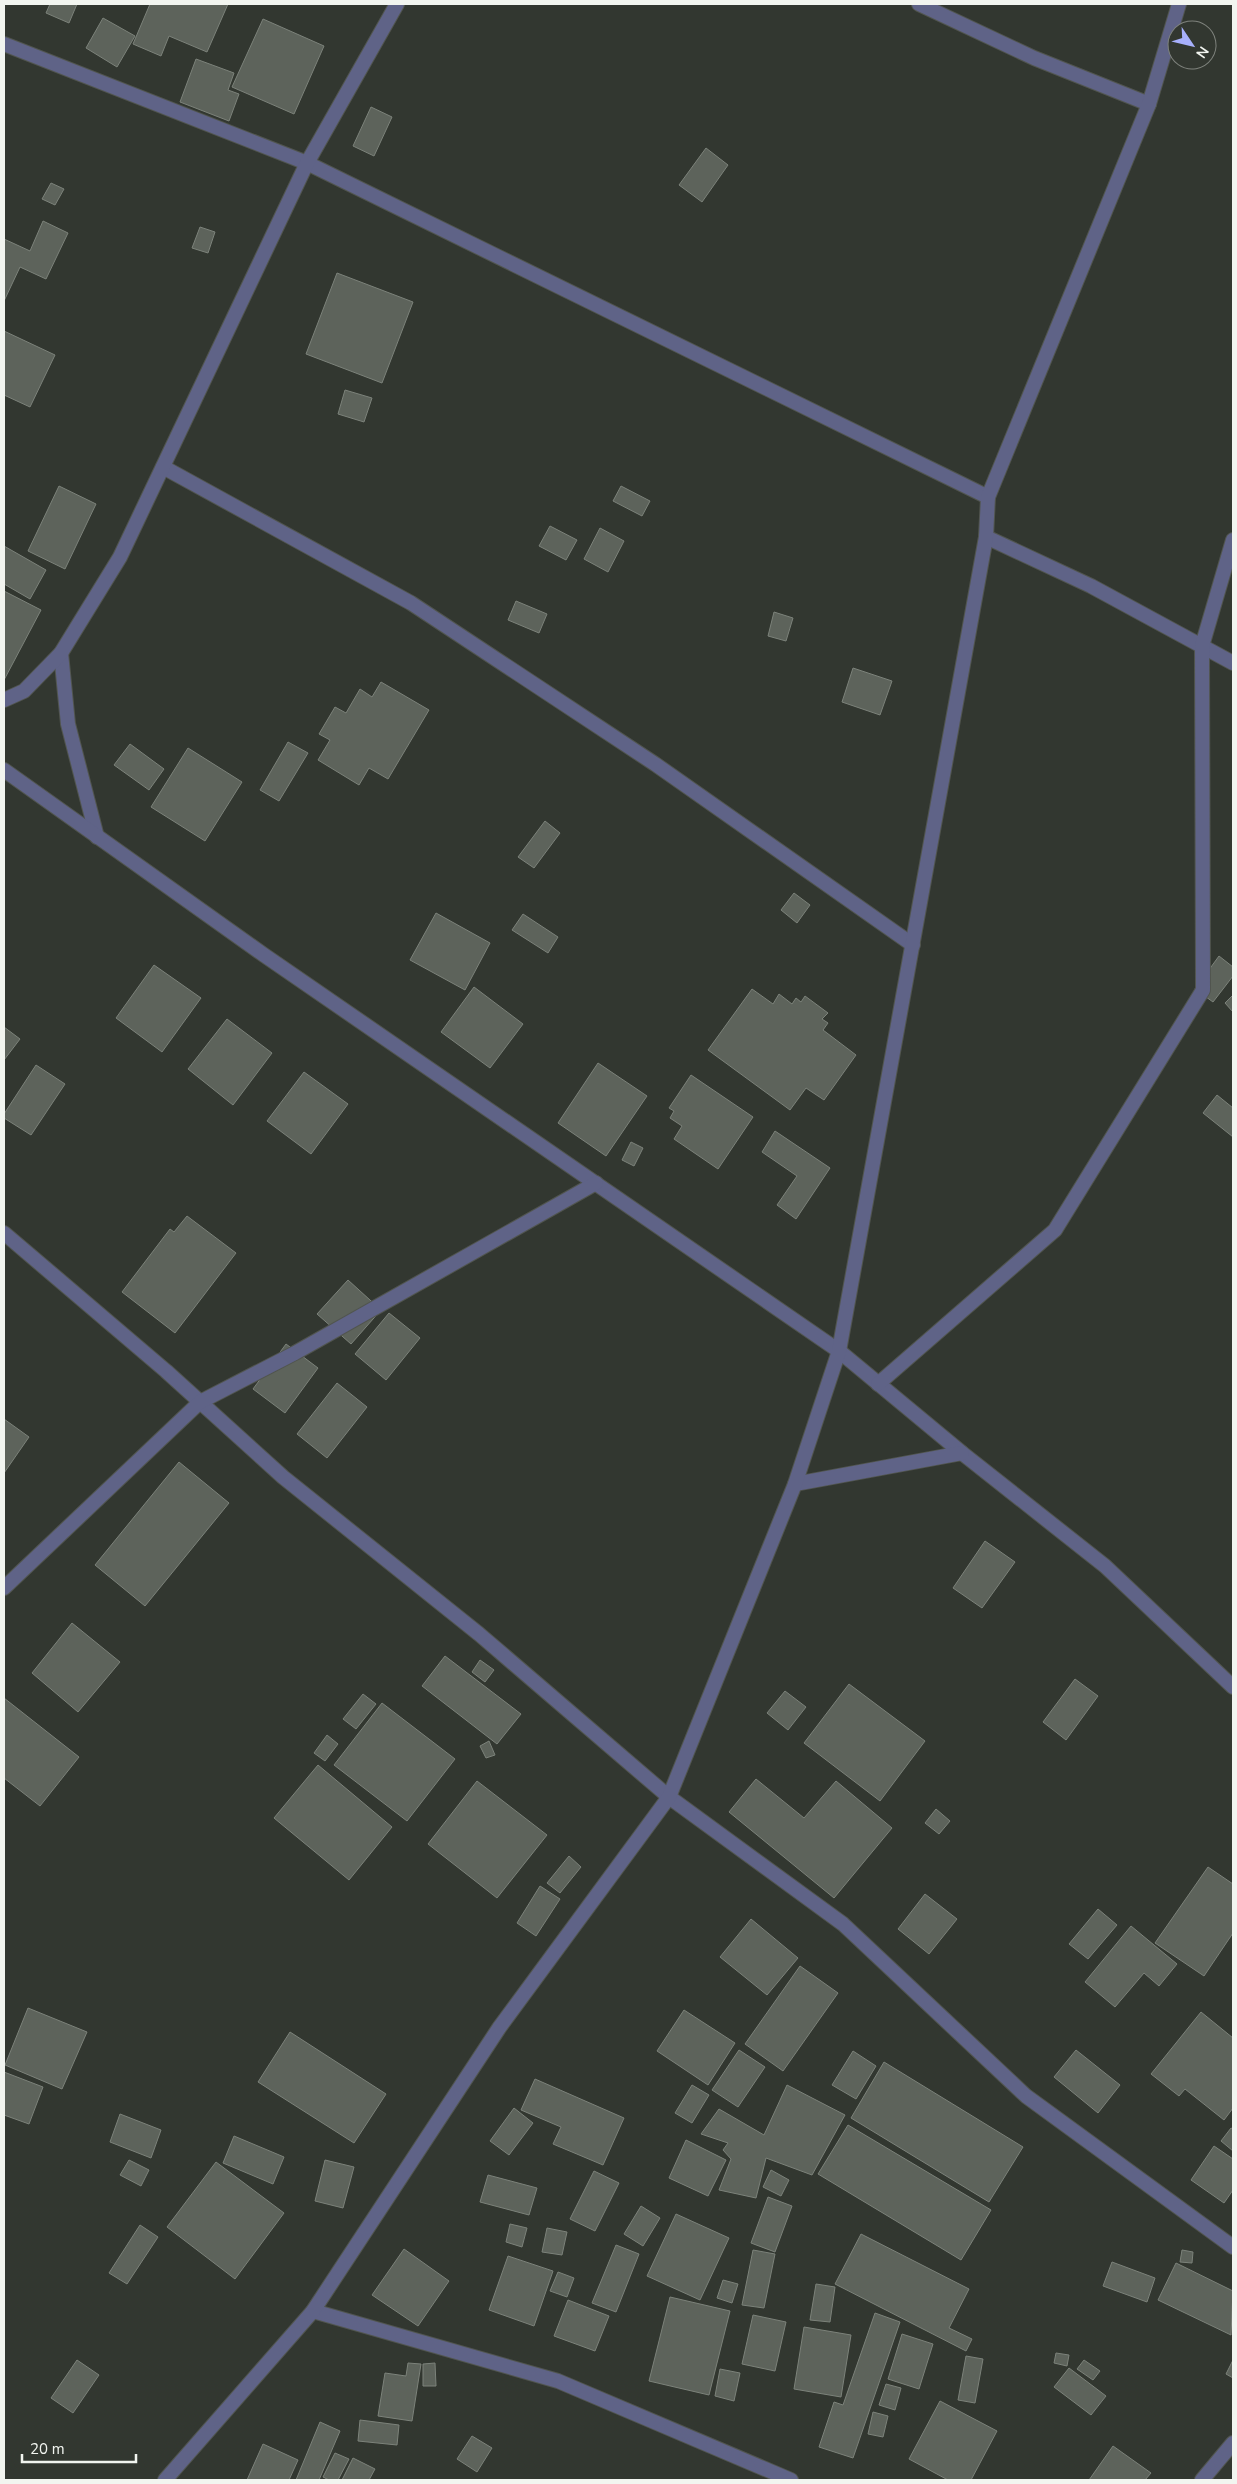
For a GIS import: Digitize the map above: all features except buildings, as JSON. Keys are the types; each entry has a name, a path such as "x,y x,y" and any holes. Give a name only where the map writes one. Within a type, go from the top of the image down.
{"street":[{"path":"4,700 24,691 61,653 120,557 307,163 397,4"},
{"path":"920,4 1034,58 1148,104"},
{"path":"165,2480 313,2311 500,2028 669,1797 795,1484 839,1351 986,537 988,497 1148,104 1179,4"},
{"path":"4,44 307,163 988,497"},
{"path":"163,467 411,603 655,764 913,945"},
{"path":"986,537 1091,586 1233,663"},
{"path":"878,1384 1055,1230 1202,990 1202,646 1233,540"},
{"path":"61,653 68,724 97,837"},
{"path":"4,770 97,837 839,1351 962,1454 1105,1566 1233,1687"},
{"path":"4,1588 200,1402 295,1353 596,1183"},
{"path":"4,1233 200,1402 283,1477 479,1634 669,1797 844,1924 1026,2096 1233,2247"},
{"path":"795,1484 962,1454"},
{"path":"313,2311 558,2381 791,2480"},
{"path":"1202,2480 1233,2443"}]}
